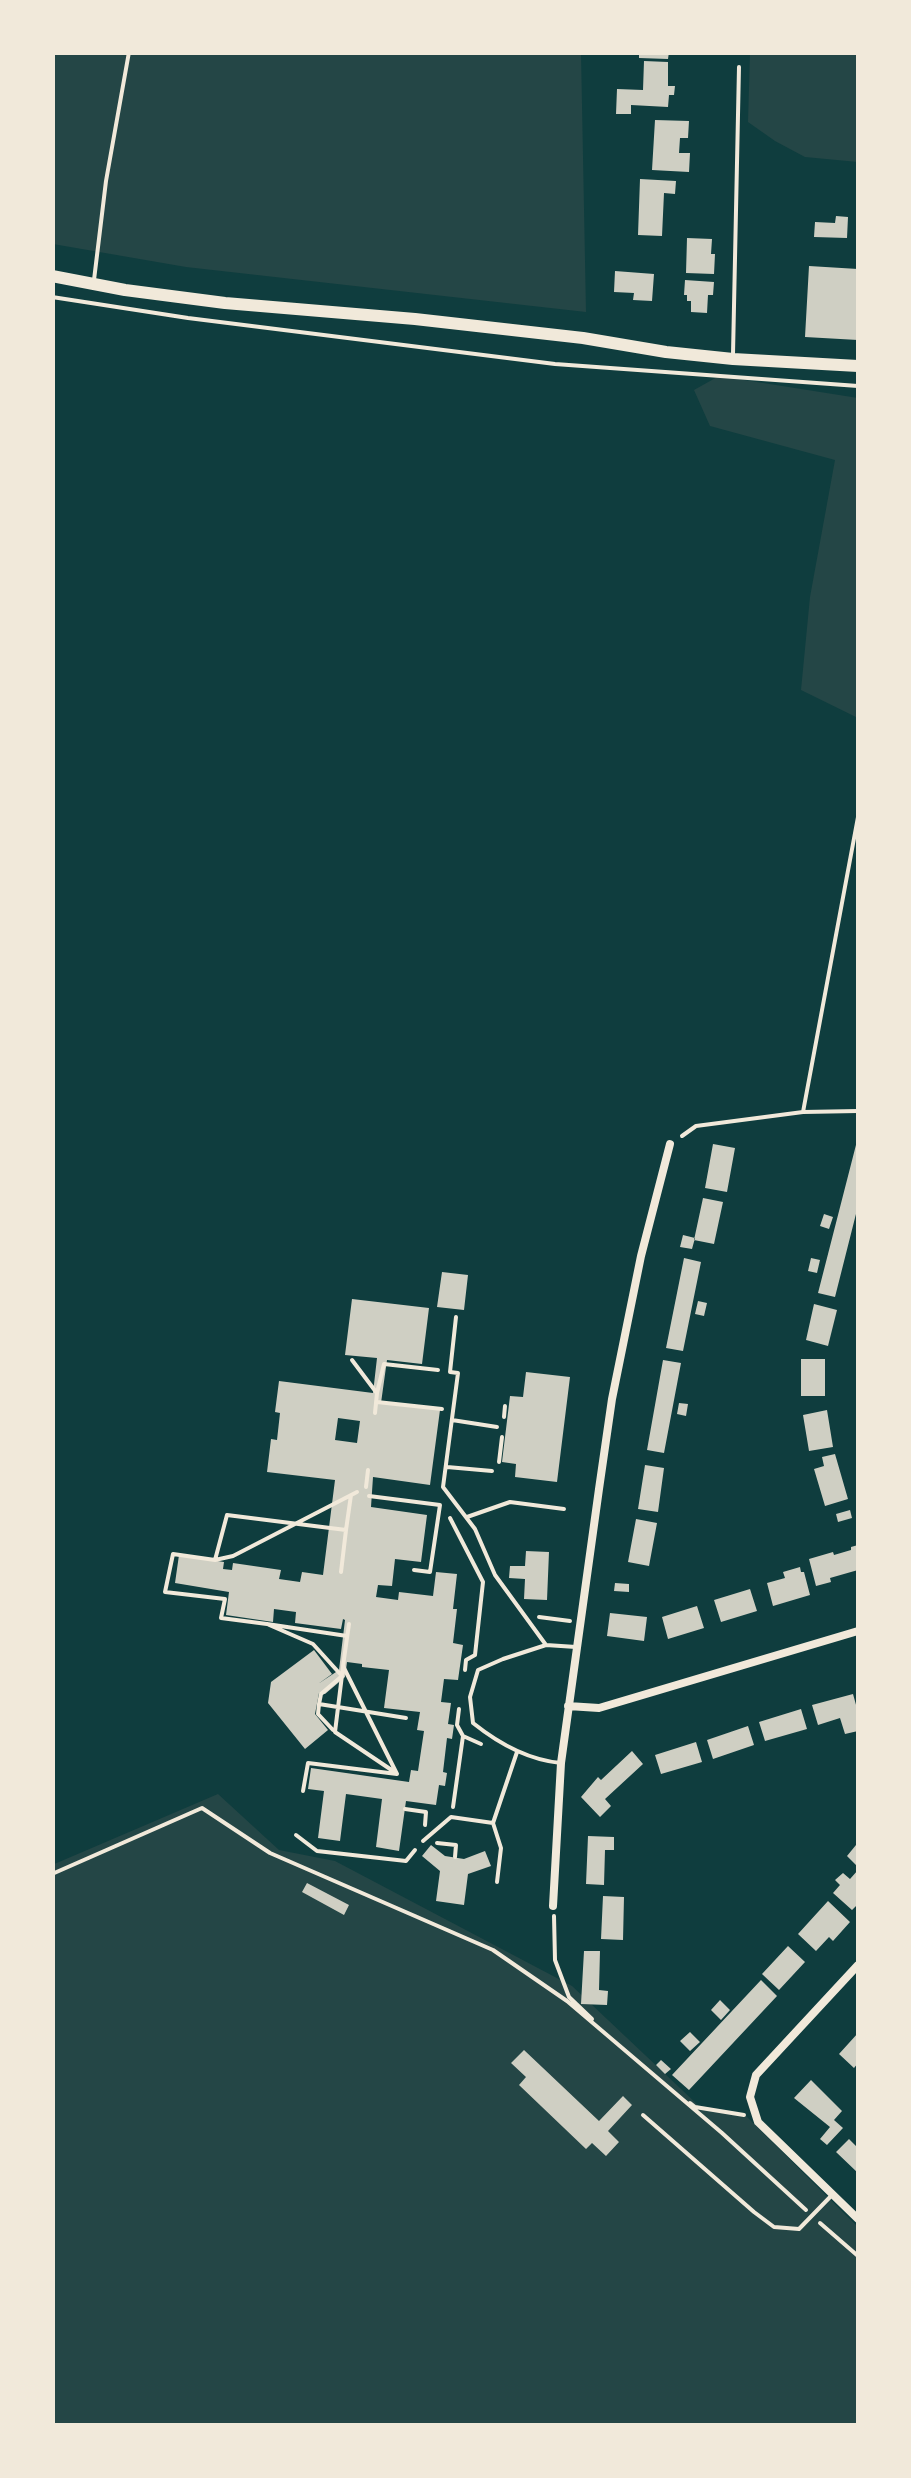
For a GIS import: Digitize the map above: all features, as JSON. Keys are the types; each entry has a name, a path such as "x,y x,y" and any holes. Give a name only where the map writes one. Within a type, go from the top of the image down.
{"main road":[{"path":"52,276 225,303 434,321 666,352 858,366"}],"street":[{"path":"554,1906 561,1763 612,1399 670,1144"},
{"path":"568,1706 600,1708 858,1631"},
{"path":"858,1965 756,2075 750,2097 757,2120 858,2219"}],"lane":[{"path":"93,285 128,52"},
{"path":"733,358 740,68"},
{"path":"456,1317 450,1372 458,1373 443,1486 475,1529 496,1575 546,1645"},
{"path":"452,1420 497,1426"},
{"path":"446,1467 492,1472"},
{"path":"369,1496 440,1505"},
{"path":"414,1570 430,1572 440,1505 451,1497"},
{"path":"466,1518 510,1502 564,1509"},
{"path":"561,1763 518,1752 490,1736 473,1723 470,1697 478,1670 546,1645 576,1647"},
{"path":"498,1882 501,1848 492,1823 518,1752"},
{"path":"424,1841 451,1817 492,1823"},
{"path":"643,2115 774,2227 799,2229 832,2195"}],"path":[{"path":"52,298 555,364 858,386"},
{"path":"803,1112 858,817"},
{"path":"670,1144 696,1126 803,1112 858,1111"},
{"path":"352,1360 377,1393"},
{"path":"376,1413 384,1364 450,1372"},
{"path":"378,1402 446,1410"},
{"path":"348,1636 221,1618 225,1598 165,1592 173,1554 215,1560 233,1556 366,1487 368,1470"},
{"path":"341,1572 351,1495"},
{"path":"215,1560 227,1515 346,1530"},
{"path":"438,1515 449,1516 484,1582 475,1654"},
{"path":"530,1622 539,1617 579,1622"},
{"path":"267,1624 314,1644 342,1676"},
{"path":"335,1732 349,1624"},
{"path":"464,1676 466,1660 489,1652"},
{"path":"343,1666 396,1774"},
{"path":"342,1676 320,1694 318,1714 335,1732 396,1774"},
{"path":"319,1704 406,1718"},
{"path":"451,1817 462,1736 457,1725 459,1709"},
{"path":"303,1791 308,1763 396,1774"},
{"path":"52,1874 202,1808 270,1853 493,1950 567,2001 858,2256"},
{"path":"296,1834 317,1852 406,1861 424,1841"},
{"path":"554,1906 555,1960 568,1997 695,2107 757,2120"}],"shaded area":[{"path":"52,53 581,53 586,312 186,267 53,244"},
{"path":"750,53 858,53 858,162 805,157 748,122"},
{"path":"719,376 858,398 858,718 801,690 810,597 835,460 710,426 694,390"},
{"path":"218,1794 279,1850 335,1861 572,1986 699,2106 743,2113 858,2227 858,2425 53,2425 52,1865"}],"building":[{"path":"639,52 669,52 668,59 639,58"},
{"path":"644,61 668,62 668,86 675,86 668,107 631,105 631,114 616,114 617,89 643,90"},
{"path":"655,120 689,121 688,138 680,138 679,153 690,153 689,172 652,170"},
{"path":"640,179 676,181 675,194 664,193 662,236 638,235"},
{"path":"836,216 848,217 847,238 814,237 815,222 835,223"},
{"path":"687,238 712,239 714,274 686,273"},
{"path":"809,266 858,269 858,340 805,337"},
{"path":"615,271 654,274 652,301 633,300 634,293 614,292"},
{"path":"685,280 714,282 707,313 691,312 691,301 684,295"},
{"path":"857,1141 858,1206 835,1297 818,1293"},
{"path":"713,1144 735,1148 727,1192 705,1188"},
{"path":"703,1198 723,1202 714,1244 694,1240"},
{"path":"824,1214 833,1217 829,1229 820,1226"},
{"path":"683,1235 695,1238 692,1249 680,1247"},
{"path":"684,1258 701,1262 683,1351 666,1348"},
{"path":"811,1258 820,1260 817,1273 808,1271"},
{"path":"442,1272 468,1275 464,1310 437,1307"},
{"path":"352,1299 429,1308 422,1364 387,1360 381,1403 440,1410 430,1485 373,1477 371,1507 427,1515 421,1562 395,1559 392,1586 378,1585 376,1597 398,1600 399,1592 433,1596 436,1572 457,1574 453,1643 463,1645 458,1680 444,1679 441,1702 451,1703 448,1724 454,1725 452,1739 447,1738 445,1786 439,1785 436,1805 406,1801 399,1851 376,1847 382,1799 346,1794 340,1841 318,1838 324,1791 308,1789 311,1768 409,1782 411,1770 418,1771 424,1731 417,1730 420,1712 384,1708 389,1670 347,1662 345,1677 325,1694 319,1693 315,1714 328,1730 305,1749 268,1703 271,1682 314,1650 332,1674 318,1684 339,1670 345,1620 341,1629 295,1623 296,1612 274,1609 273,1622 226,1615 229,1592 175,1583 179,1555 224,1562 223,1569 232,1570 233,1563 281,1570 279,1579 300,1582 302,1572 323,1575 335,1480 267,1472 271,1439 277,1440 279,1381 373,1393 377,1358 345,1355","holes":["338,1418 360,1421 357,1443 335,1440"]},
{"path":"698,1301 707,1303 704,1316 695,1314"},
{"path":"814,1304 837,1310 828,1346 806,1340"},
{"path":"801,1359 825,1359 825,1396 801,1396"},
{"path":"663,1360 681,1363 664,1453 647,1450"},
{"path":"526,1372 570,1377 557,1482 515,1477 516,1464 502,1462 510,1396 523,1397"},
{"path":"679,1403 688,1404 686,1416 677,1414"},
{"path":"827,1410 833,1447 809,1451 803,1415"},
{"path":"835,1454 848,1499 825,1506 814,1469 824,1466 822,1457"},
{"path":"645,1465 664,1468 658,1512 638,1509"},
{"path":"850,1510 852,1518 838,1522 836,1514"},
{"path":"636,1519 657,1523 649,1566 628,1562"},
{"path":"858,1545 858,1570 816,1586 809,1559 833,1552 834,1555"},
{"path":"526,1551 549,1552 547,1600 524,1599 525,1579 509,1578 510,1566 525,1566"},
{"path":"800,1567 810,1595 773,1606 767,1583 785,1578 783,1572"},
{"path":"615,1583 629,1584 629,1592 614,1591"},
{"path":"750,1589 757,1611 721,1622 714,1600"},
{"path":"697,1606 704,1628 668,1639 662,1617"},
{"path":"610,1613 647,1617 644,1641 607,1636"},
{"path":"853,1694 858,1731 845,1734 840,1718 818,1725 812,1705"},
{"path":"801,1709 807,1729 765,1741 759,1722"},
{"path":"748,1726 754,1745 713,1759 707,1740"},
{"path":"696,1742 702,1762 661,1774 655,1755"},
{"path":"632,1751 643,1764 605,1799 611,1806 600,1817 581,1797 598,1777 601,1780"},
{"path":"588,1836 614,1837 614,1850 605,1850 604,1885 586,1884"},
{"path":"431,1845 445,1856 464,1859 485,1851 491,1866 468,1874 464,1905 436,1901 440,1871 422,1856"},
{"path":"858,1847 858,1867 847,1856"},
{"path":"858,1870 858,1904 852,1910 833,1893 840,1885 835,1880 843,1873 850,1879"},
{"path":"307,1883 349,1905 344,1915 302,1892"},
{"path":"603,1896 624,1897 623,1940 601,1939"},
{"path":"828,1901 850,1922 833,1941 829,1937 816,1951 798,1934"},
{"path":"788,1946 805,1962 779,1990 762,1974"},
{"path":"584,1951 600,1951 599,1990 608,1991 607,2005 581,2004"},
{"path":"761,1980 777,1996 689,2090 672,2075"},
{"path":"720,2000 730,2010 721,2020 711,2010"},
{"path":"690,2032 700,2042 690,2051 680,2041"},
{"path":"858,2033 858,2063 854,2068 839,2054"},
{"path":"524,2050 599,2121 623,2096 632,2105 608,2131 619,2142 606,2156 592,2143 586,2149 519,2085 526,2077 511,2063"},
{"path":"661,2060 671,2069 665,2074 656,2065"},
{"path":"811,2080 842,2111 834,2120 843,2128 827,2145 820,2139 830,2127 794,2098"},
{"path":"849,2139 858,2148 858,2173 836,2152"}]}
